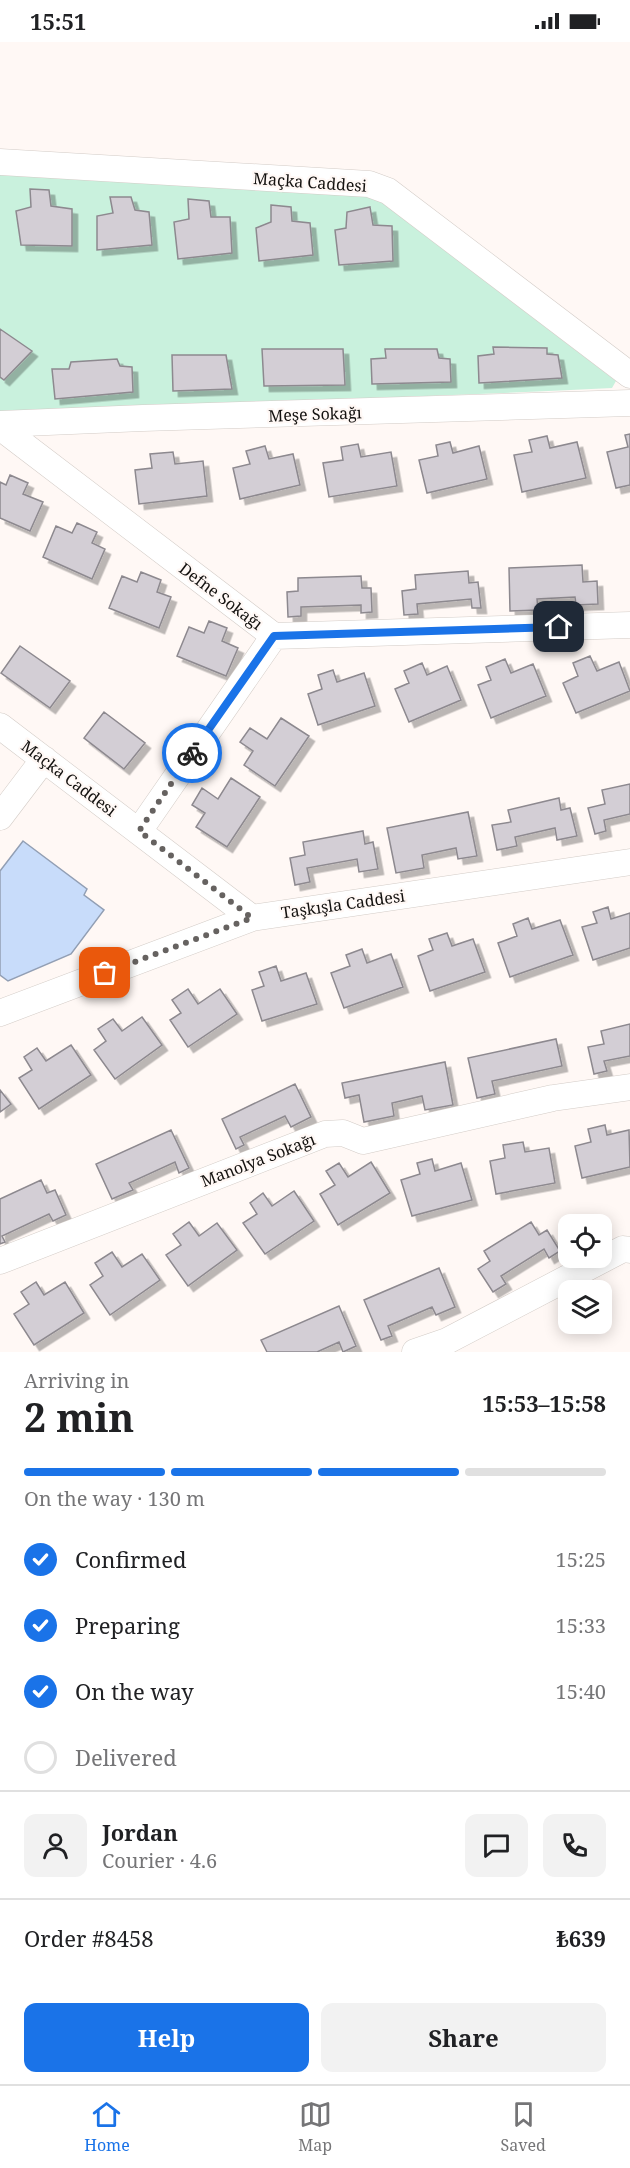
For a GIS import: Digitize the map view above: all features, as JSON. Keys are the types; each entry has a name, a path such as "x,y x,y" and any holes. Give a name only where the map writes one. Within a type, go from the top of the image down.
{"street":[{"name":"Maçka Caddesi","path":"0,162 369,184 388,191 630,375"},
{"name":"Meşe Sokağı","path":"0,426 143,418 630,404"},
{"name":"Defne Sokağı","path":"0,426 274,636 630,625"},
{"path":"139,831 274,636"},
{"name":"Maçka Caddesi","path":"0,726 252,918"},
{"path":"0,817 44,759"},
{"name":"Taşkışla Caddesi","path":"0,1013 252,918 630,862"},
{"name":"Manolya Sokağı","path":"0,1261 325,1134 344,1133 363,1141 553,1098 630,1087"},
{"path":"415,1352 447,1341 628,1244"}],"green space":[{"path":"0,173 372,195 616,381 612,388 0,411"}],"water":[{"path":"23,841 87,889 84,895 104,910 71,954 8,981 0,975 0,871"}],"building":[{"path":"30,189 49,190 51,206 72,209 72,246 21,245 16,211 31,207"},
{"path":"110,197 131,197 135,210 149,212 152,245 97,250 97,216 113,213"},
{"path":"188,199 209,201 211,217 230,217 232,253 178,259 174,222 189,219"},
{"path":"271,205 291,207 292,221 310,223 313,255 259,261 256,228 271,222"},
{"path":"370,207 373,225 392,226 393,261 339,265 335,230 346,228 347,212"},
{"path":"0,329 32,351 4,380 0,377"},
{"path":"493,347 547,348 547,354 558,355 562,378 479,383 478,356 494,354"},
{"path":"262,349 343,349 345,385 264,386"},
{"path":"385,349 437,349 439,358 450,359 451,382 372,384 371,359 386,358"},
{"path":"172,355 226,355 232,389 173,391"},
{"path":"117,359 120,366 132,367 133,392 55,399 52,369 69,369 71,362"},
{"path":"630,434 630,485 616,488 607,452 628,447 625,435"},
{"path":"547,436 550,448 577,442 586,478 522,492 514,455 532,452 529,440"},
{"path":"450,442 453,453 479,446 487,479 427,493 419,460 438,456 436,445"},
{"path":"358,444 361,457 391,452 397,486 329,497 323,463 343,460 341,447"},
{"path":"265,446 269,459 293,454 300,485 240,499 233,468 250,464 246,451"},
{"path":"173,452 175,464 203,461 207,496 139,504 135,470 152,468 150,454"},
{"path":"10,475 28,483 23,494 43,502 30,531 0,518 0,482 6,485"},
{"path":"77,523 97,532 92,543 105,549 92,579 43,557 56,526 72,533"},
{"path":"582,565 583,582 597,581 598,604 576,605 575,597 537,599 538,610 510,611 509,568"},
{"path":"468,571 469,583 478,582 481,608 472,608 471,599 417,604 418,614 404,615 402,591 416,589 415,575"},
{"path":"141,572 161,580 157,592 171,597 159,628 109,608 122,576 137,582"},
{"path":"361,576 362,588 371,588 372,612 361,613 361,605 301,607 301,616 288,617 287,592 298,591 298,578"},
{"path":"209,621 227,628 222,641 238,648 226,676 177,656 189,627 204,633"},
{"path":"20,646 70,681 50,708 1,673"},
{"path":"590,656 597,671 619,662 630,691 576,713 563,683 578,676 573,663"},
{"path":"505,659 511,673 533,664 546,696 491,718 478,685 491,680 486,667"},
{"path":"422,663 427,675 447,666 461,700 409,722 395,689 409,683 404,671"},
{"path":"333,670 337,682 364,673 375,706 318,725 308,694 322,689 318,675"},
{"path":"104,712 145,743 124,769 84,738"},
{"path":"281,718 309,736 275,786 244,765 253,751 240,742 250,728 267,739"},
{"path":"231,778 260,797 227,847 196,827 205,813 192,805 202,788 218,799"},
{"path":"630,784 630,814 604,820 606,831 595,834 588,808 605,804 602,790"},
{"path":"559,798 561,810 570,808 577,836 557,840 555,828 515,837 517,846 497,850 492,825 511,822 508,810"},
{"path":"468,812 477,856 458,859 456,848 422,855 424,868 396,873 387,828"},
{"path":"363,831 365,844 373,842 378,869 359,872 357,859 307,868 310,882 295,885 290,858 305,855 303,842"},
{"path":"608,907 611,919 630,913 630,948 593,960 582,927 597,923 593,912"},
{"path":"528,918 532,929 560,920 573,955 510,977 498,943 517,936 513,924"},
{"path":"447,933 452,946 473,939 485,972 430,991 418,956 433,950 429,939"},
{"path":"362,949 367,963 391,954 403,987 344,1008 331,973 350,966 346,955"},
{"path":"276,966 281,981 306,973 317,1004 262,1021 252,990 264,986 259,972"},
{"path":"188,989 198,1004 220,989 237,1014 188,1047 170,1020 181,1013 172,1000"},
{"path":"142,1017 162,1045 115,1079 94,1050 106,1041 98,1029 113,1019 122,1031"},
{"path":"630,1024 630,1056 604,1061 607,1071 594,1074 588,1047 604,1044 601,1031"},
{"path":"556,1039 562,1066 492,1081 495,1094 477,1098 468,1058"},
{"path":"71,1045 91,1075 39,1109 19,1078 32,1070 24,1057 37,1048 46,1061"},
{"path":"445,1062 453,1105 425,1110 422,1096 392,1103 394,1116 364,1122 359,1095 345,1098 342,1083"},
{"path":"295,1084 311,1117 291,1127 285,1116 240,1137 244,1145 236,1149 222,1119"},
{"path":"0,1090 11,1104 0,1112"},
{"path":"605,1125 607,1135 629,1130 630,1167 582,1178 575,1146 591,1142 588,1129"},
{"path":"171,1130 189,1168 179,1173 175,1162 129,1183 133,1190 112,1199 96,1164"},
{"path":"523,1142 525,1152 549,1148 555,1183 496,1194 490,1161 505,1158 503,1145"},
{"path":"432,1159 435,1171 461,1163 472,1200 412,1216 401,1180 420,1174 417,1163"},
{"path":"371,1162 390,1193 338,1225 320,1194 335,1185 326,1171 339,1163 348,1177"},
{"path":"41,1180 47,1193 55,1190 66,1215 53,1221 49,1214 2,1236 5,1242 0,1244 0,1199"},
{"path":"294,1191 314,1221 265,1254 243,1223 257,1214 250,1203 263,1193 272,1206"},
{"path":"189,1222 199,1236 217,1223 237,1250 188,1286 166,1255 181,1245 173,1234"},
{"path":"531,1222 539,1235 547,1230 558,1248 558,1252 549,1258 544,1249 501,1276 506,1284 493,1292 478,1269 490,1261 484,1251"},
{"path":"112,1252 122,1267 142,1254 160,1280 110,1315 90,1285 103,1276 95,1263"},
{"path":"439,1268 455,1307 436,1315 432,1307 388,1326 392,1336 381,1340 364,1300"},
{"path":"36,1282 44,1295 65,1282 84,1313 34,1345 14,1314 29,1304 21,1292"},
{"path":"339,1306 356,1346 343,1352 339,1342 317,1352 267,1352 261,1340"}],"way so far":[{"path":"105,973 252,918 139,831 192,753"}],"route":[{"path":"192,753 274,636 559,627"}]}
